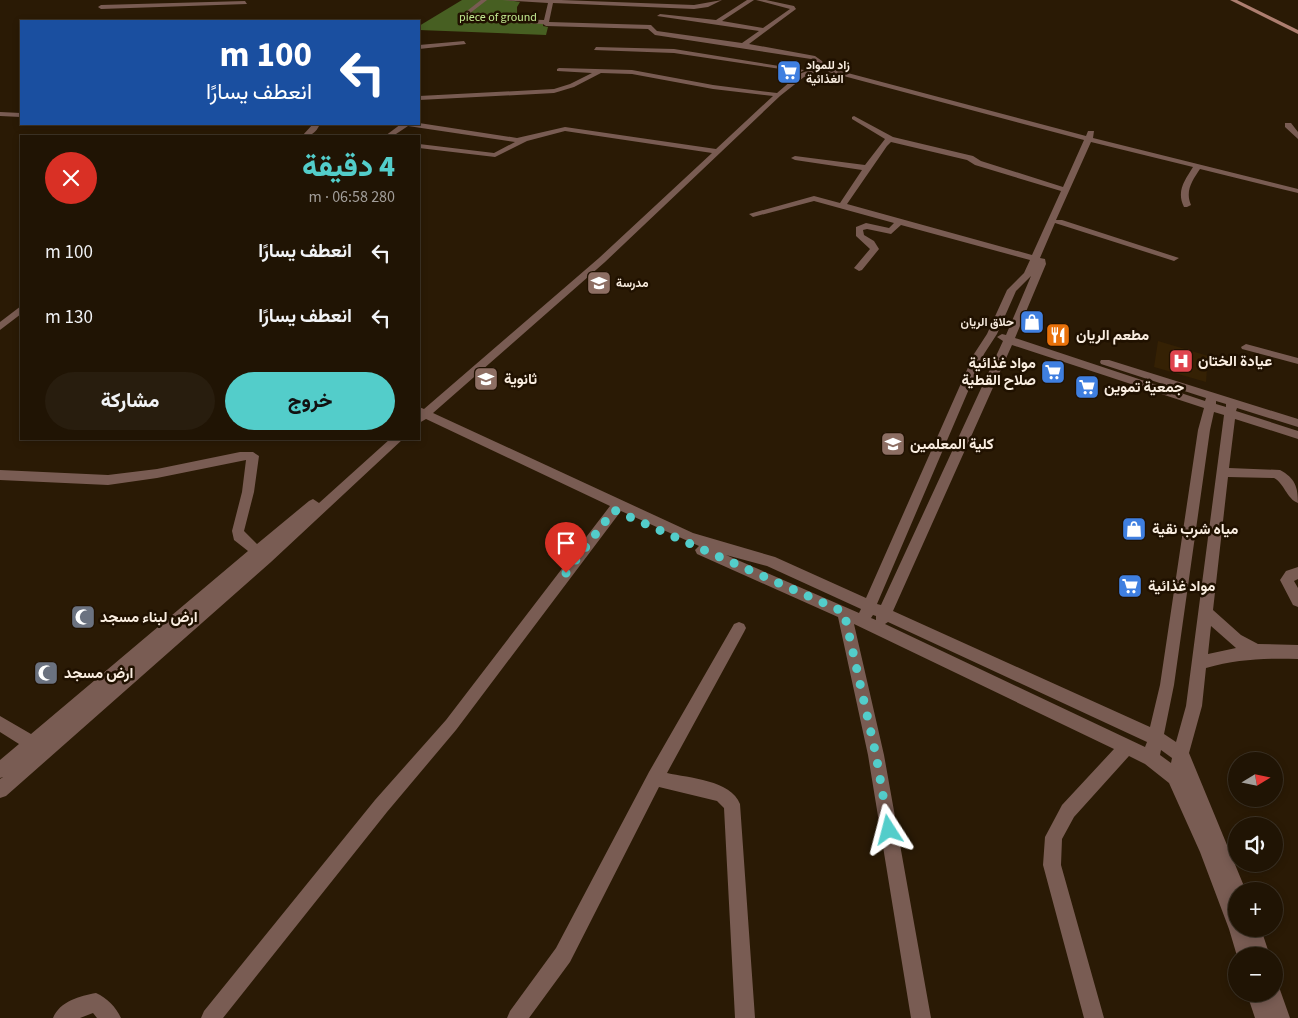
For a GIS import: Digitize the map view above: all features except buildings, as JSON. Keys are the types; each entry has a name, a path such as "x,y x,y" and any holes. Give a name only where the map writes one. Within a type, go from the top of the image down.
{"main road":[{"path":"1232,0 1298,32"}],"street":[{"path":"484,0 460,19 651,27"},
{"path":"505,0 617,1 700,7 719,0"},
{"path":"717,22 751,0"},
{"path":"744,45 794,8 759,0"},
{"path":"545,22 551,1"},
{"path":"101,7 185,2 245,4"},
{"path":"651,27 667,5"},
{"path":"660,16 717,22 765,30"},
{"path":"651,27 654,33 744,45 806,56 821,65 1298,192"},
{"path":"420,47 464,43"},
{"path":"596,49 636,48 689,51 802,70 821,65"},
{"path":"559,70 632,72 713,87 776,95 807,72 821,65"},
{"path":"802,70 420,415 616,508 844,612 1150,758 1175,777 1208,849 1228,903"},
{"path":"420,98 554,91 566,89 600,71"},
{"path":"0,114 20,115"},
{"path":"854,118 890,139 970,158 1066,190"},
{"path":"420,124 503,138 526,139"},
{"path":"306,135 314,129 316,125"},
{"path":"390,135 402,126 410,125"},
{"path":"1288,125 1298,137"},
{"path":"420,146 495,155 526,139 553,130 565,129 715,150"},
{"path":"1094,137 1298,187"},
{"path":"878,628 1010,337 1066,190 1094,137"},
{"path":"863,621 979,354 994,330 1012,290 1039,260 1059,222 1094,137"},
{"path":"842,205 867,168 890,139"},
{"path":"795,158 867,168"},
{"path":"1187,206 1184,198 1184,189 1198,166"},
{"path":"753,214 801,203 814,198 1039,260"},
{"path":"859,268 875,249 871,243 860,236 858,229 866,226 891,231 900,221"},
{"path":"1059,222 1174,258"},
{"path":"0,327 19,314"},
{"path":"994,330 1010,337 1211,401 1298,434"},
{"path":"1246,347 1298,361"},
{"path":"1150,758 1167,685 1204,430 1211,401"},
{"path":"1231,408 1298,423"},
{"path":"1175,777 1194,706 1231,408"},
{"path":"262,555 387,440"},
{"path":"0,790 36,748 396,440"},
{"path":"0,475 27,474 81,480 108,480 240,456 253,456 248,492 238,531 239,536 262,555"},
{"path":"1223,472 1276,473 1284,477 1298,498"},
{"path":"616,508 709,544 770,561 1156,738 1182,754 1233,882"},
{"path":"211,1018 381,806 451,725 616,508"},
{"path":"1298,573 1291,575 1287,580 1298,600"},
{"path":"844,612 876,755 921,1018"},
{"path":"1205,612 1236,640 1256,651"},
{"path":"517,1018 563,955 655,778 739,628"},
{"path":"1198,664 1224,656 1256,651 1298,652"},
{"path":"0,724 36,748"},
{"path":"1094,1018 1052,865 1054,837 1068,811 1126,747"},
{"path":"0,770 36,748"},
{"path":"655,778 722,794 732,804 745,1018"},
{"path":"1260,1002 1265,1018"},
{"path":"1275,1002 1280,1018"},
{"path":"64,1018 80,1006 96,1003 111,1018"}],"shaded area":[{"name":"عيادة الختان","path":"1158,341 1208,356 1206,382 1154,367"}],"green space":[{"name":"piece of ground","path":"462,0 508,0 520,2 517,7 517,20 543,23 543,26 548,27 546,35 420,30 420,25"}],"place":[{"name":"زاد للمواد الغذائية","path":"789,72"},
{"name":"مدرسة","path":"599,283"},
{"name":"حلاق الريان","path":"1032,322"},
{"name":"مطعم الريان","path":"1058,335"},
{"name":"عيادة الختان","path":"1181,361"},
{"name":"مواد غذائية صلاح القطية","path":"1053,372"},
{"name":"ثانوية","path":"486,379"},
{"name":"جمعية تموين","path":"1087,387"},
{"name":"كلية المعلمين","path":"893,444"},
{"name":"مياه شرب نقية","path":"1134,529"},
{"name":"مواد غذائية","path":"1130,586"},
{"name":"ارض لبناء مسجد","path":"83,617"},
{"name":"ارض مسجد","path":"46,673"}],"route":[{"path":"566,573 614,510 844,612 876,755 889,830"}]}
